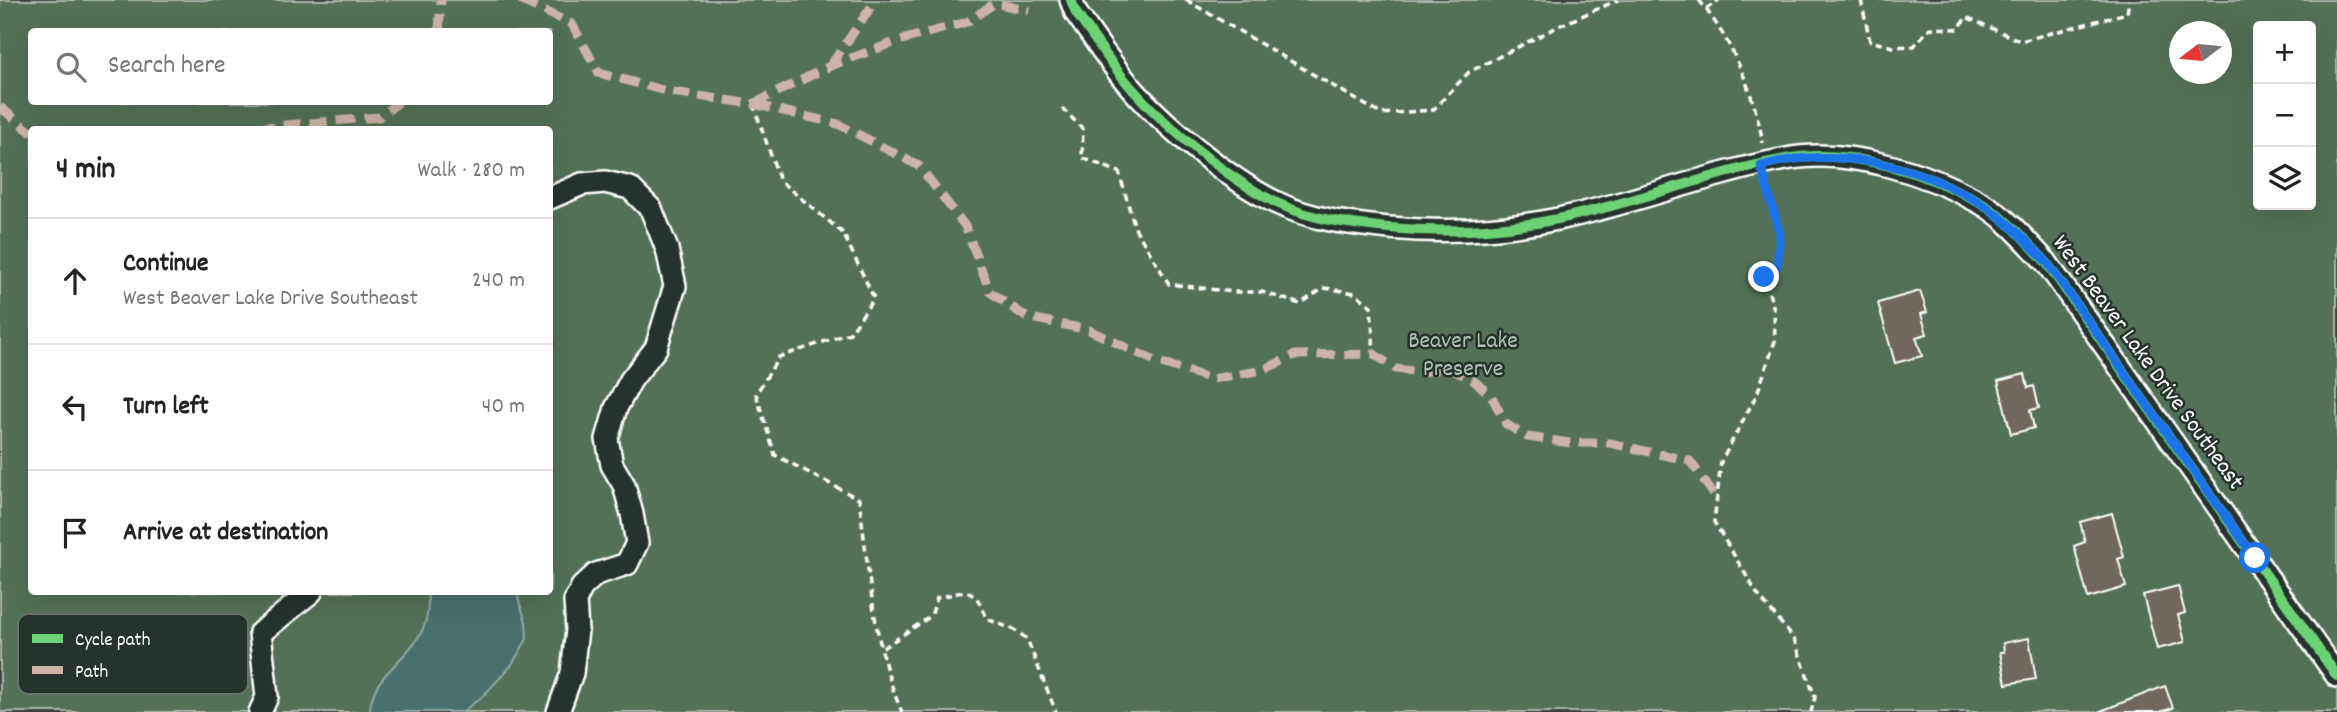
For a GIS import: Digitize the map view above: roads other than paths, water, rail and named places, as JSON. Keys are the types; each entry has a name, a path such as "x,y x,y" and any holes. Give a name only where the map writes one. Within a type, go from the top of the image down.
{"street":[{"name":"West Beaver Lake Drive Southeast","path":"1071,0 1076,13 1126,81 1169,125 1226,170 1276,203 1309,215 1347,224 1411,230 1516,225 1559,219 1787,158 1826,158 1873,163 1924,176 1982,204 2017,232 2046,261 2337,676"},
{"path":"553,197 582,184 605,182 630,188 651,209 667,249 675,285 656,348 631,380 616,408 607,439 612,465 624,485 637,543 627,564 596,574 582,587 575,601 577,630 572,673 558,712"},
{"path":"260,712 267,697 260,633 307,595"}],"water":[{"path":"427,595 517,595 526,622 527,639 511,666 483,696 462,712 370,712 373,695 380,681 413,644 422,630 427,613"}],"park label":[{"name":"Beaver Lake Preserve","path":"1463,356"}]}
